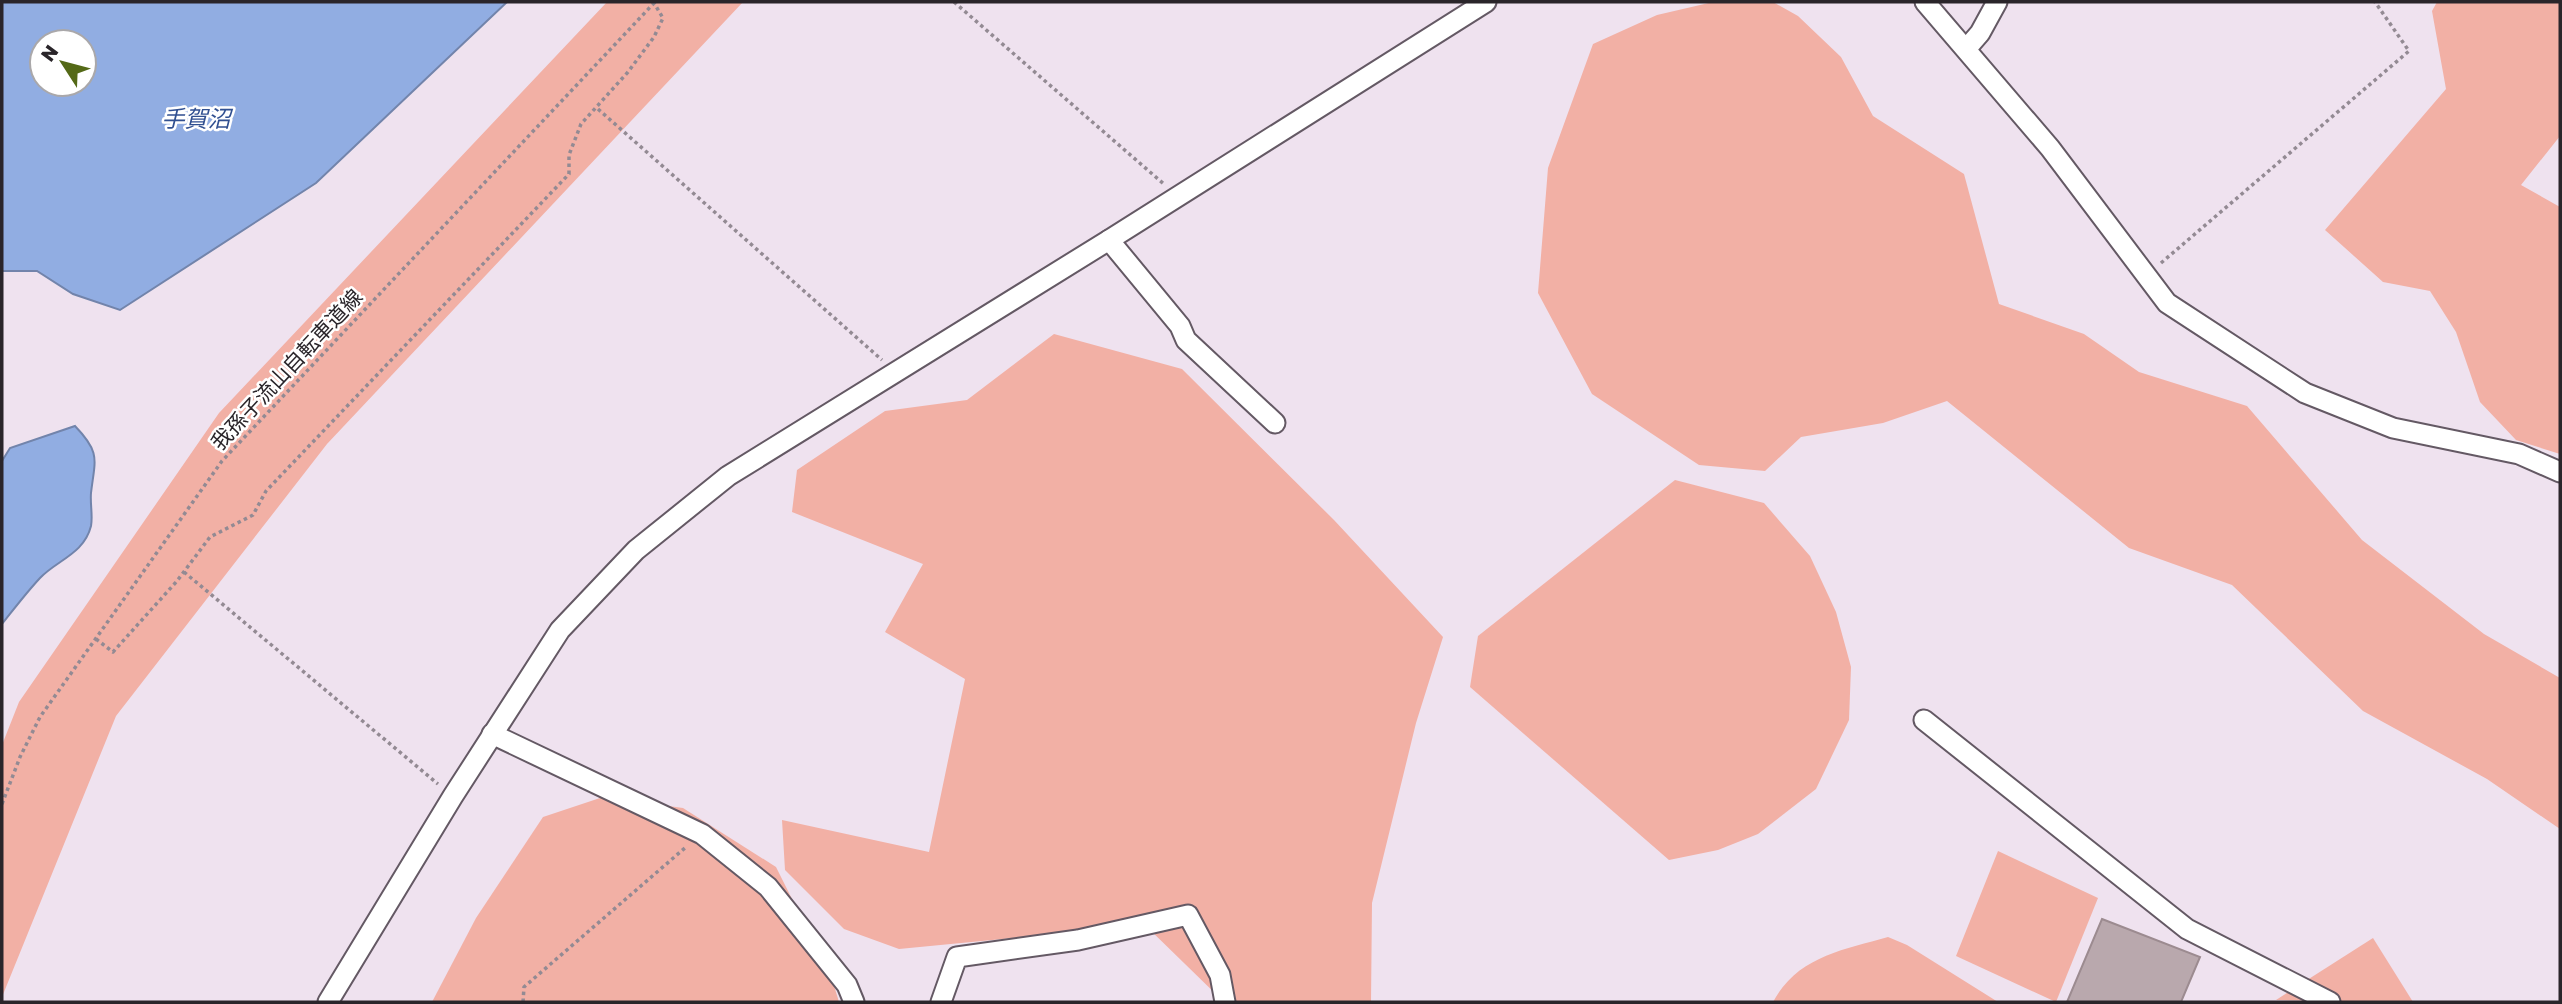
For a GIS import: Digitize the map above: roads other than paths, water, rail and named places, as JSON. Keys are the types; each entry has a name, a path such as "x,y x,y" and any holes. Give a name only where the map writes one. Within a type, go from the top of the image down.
{"street":[{"path":"328,1002 453,796 561,630 636,550 728,476 1486,2"},
{"path":"1925,2 2050,148 2167,303 2305,393 2393,428 2519,454 2560,472"},
{"path":"1967,48 1980,33 1997,2"},
{"path":"1109,240 1180,326 1186,340 1275,423"},
{"path":"1924,720 2187,929 2330,1002"},
{"path":"492,734 702,834 768,887 847,985 854,1002"},
{"path":"941,1002 957,957 1078,940 1188,915 1220,975 1225,1002"}],"water":[{"name":"手賀沼","path":"2,2 507,2 316,183 120,310 73,294 37,271 2,271"},
{"path":"75,426 93,450 95,464 91,526 76,550 40,578 2,624 2,461 10,448"}]}
